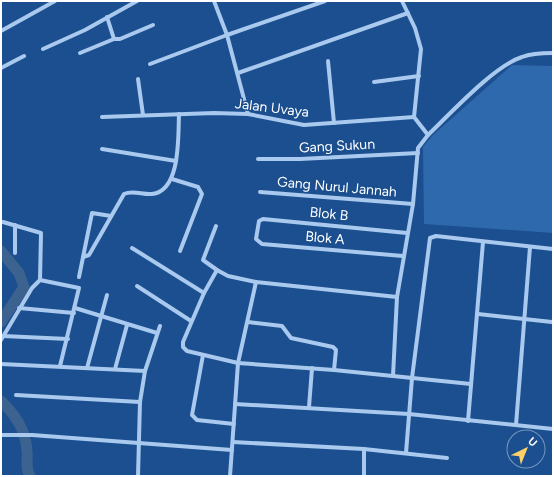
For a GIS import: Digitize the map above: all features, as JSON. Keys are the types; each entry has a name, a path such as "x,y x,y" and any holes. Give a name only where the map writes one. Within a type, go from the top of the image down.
{"street":[{"path":"1,31 55,1"},
{"path":"43,49 85,30 137,1"},
{"path":"214,1 227,35 248,114"},
{"path":"150,64 227,35 325,1"},
{"path":"402,1 420,40 421,57 414,117 428,135"},
{"path":"238,73 408,13"},
{"path":"107,17 114,40"},
{"path":"80,53 120,39 153,25"},
{"path":"393,376 397,297 413,204 420,143 505,65 522,57 553,53"},
{"path":"1,68 24,56"},
{"path":"328,61 334,123"},
{"path":"374,82 419,76"},
{"path":"138,79 143,116"},
{"path":"83,258 89,255 124,194 152,194 167,187 172,179 176,160 179,114"},
{"name":"Jalan Uvaya","path":"102,117 179,114 248,114 293,124 334,123 414,117"},
{"path":"102,149 176,160"},
{"name":"Gang Sukun","path":"258,159 300,159 418,153"},
{"path":"172,179 198,187 202,194 180,251"},
{"name":"Gang Nurul Jannah","path":"260,192 413,204"},
{"path":"79,277 92,213 111,216"},
{"name":"Blok B","path":"257,230 260,220 265,219 407,234"},
{"path":"2,222 41,233 40,280 32,288 2,338 68,339"},
{"path":"14,253 15,225"},
{"path":"216,226 203,260 216,270 228,276 256,282 397,297"},
{"name":"Blok A","path":"257,230 257,241 262,244 403,256"},
{"path":"406,454 412,378 428,241 430,238 436,236 553,249"},
{"path":"468,421 484,242"},
{"path":"516,425 530,247"},
{"path":"132,248 204,293"},
{"path":"216,270 191,321 183,342 183,347 187,351 238,363 312,368 471,384"},
{"path":"40,280 79,288 68,339 60,366"},
{"path":"230,476 238,363 256,282"},
{"path":"137,286 191,321"},
{"path":"88,368 106,295"},
{"path":"19,308 74,313"},
{"path":"75,308 127,325 158,333"},
{"path":"478,314 552,322"},
{"path":"248,322 282,326 291,338 332,347 336,350 334,370"},
{"path":"116,369 127,325"},
{"path":"138,476 140,402 145,370 160,326"},
{"path":"203,355 192,415 193,418 197,420 234,424"},
{"path":"1,364 145,370"},
{"path":"310,407 312,368"},
{"path":"16,395 140,402"},
{"path":"235,404 310,407 409,414 553,429"},
{"path":"1,435 32,435 232,450"},
{"path":"233,442 364,449 447,458"},
{"path":"364,449 364,476"}],"shaded area":[{"path":"512,65 553,66 553,233 424,224 423,147 433,135"}],"waterway":[{"path":"1,251 19,273 24,287 1,322"},
{"path":"1,401 16,418 25,437 27,467 30,476"}]}
